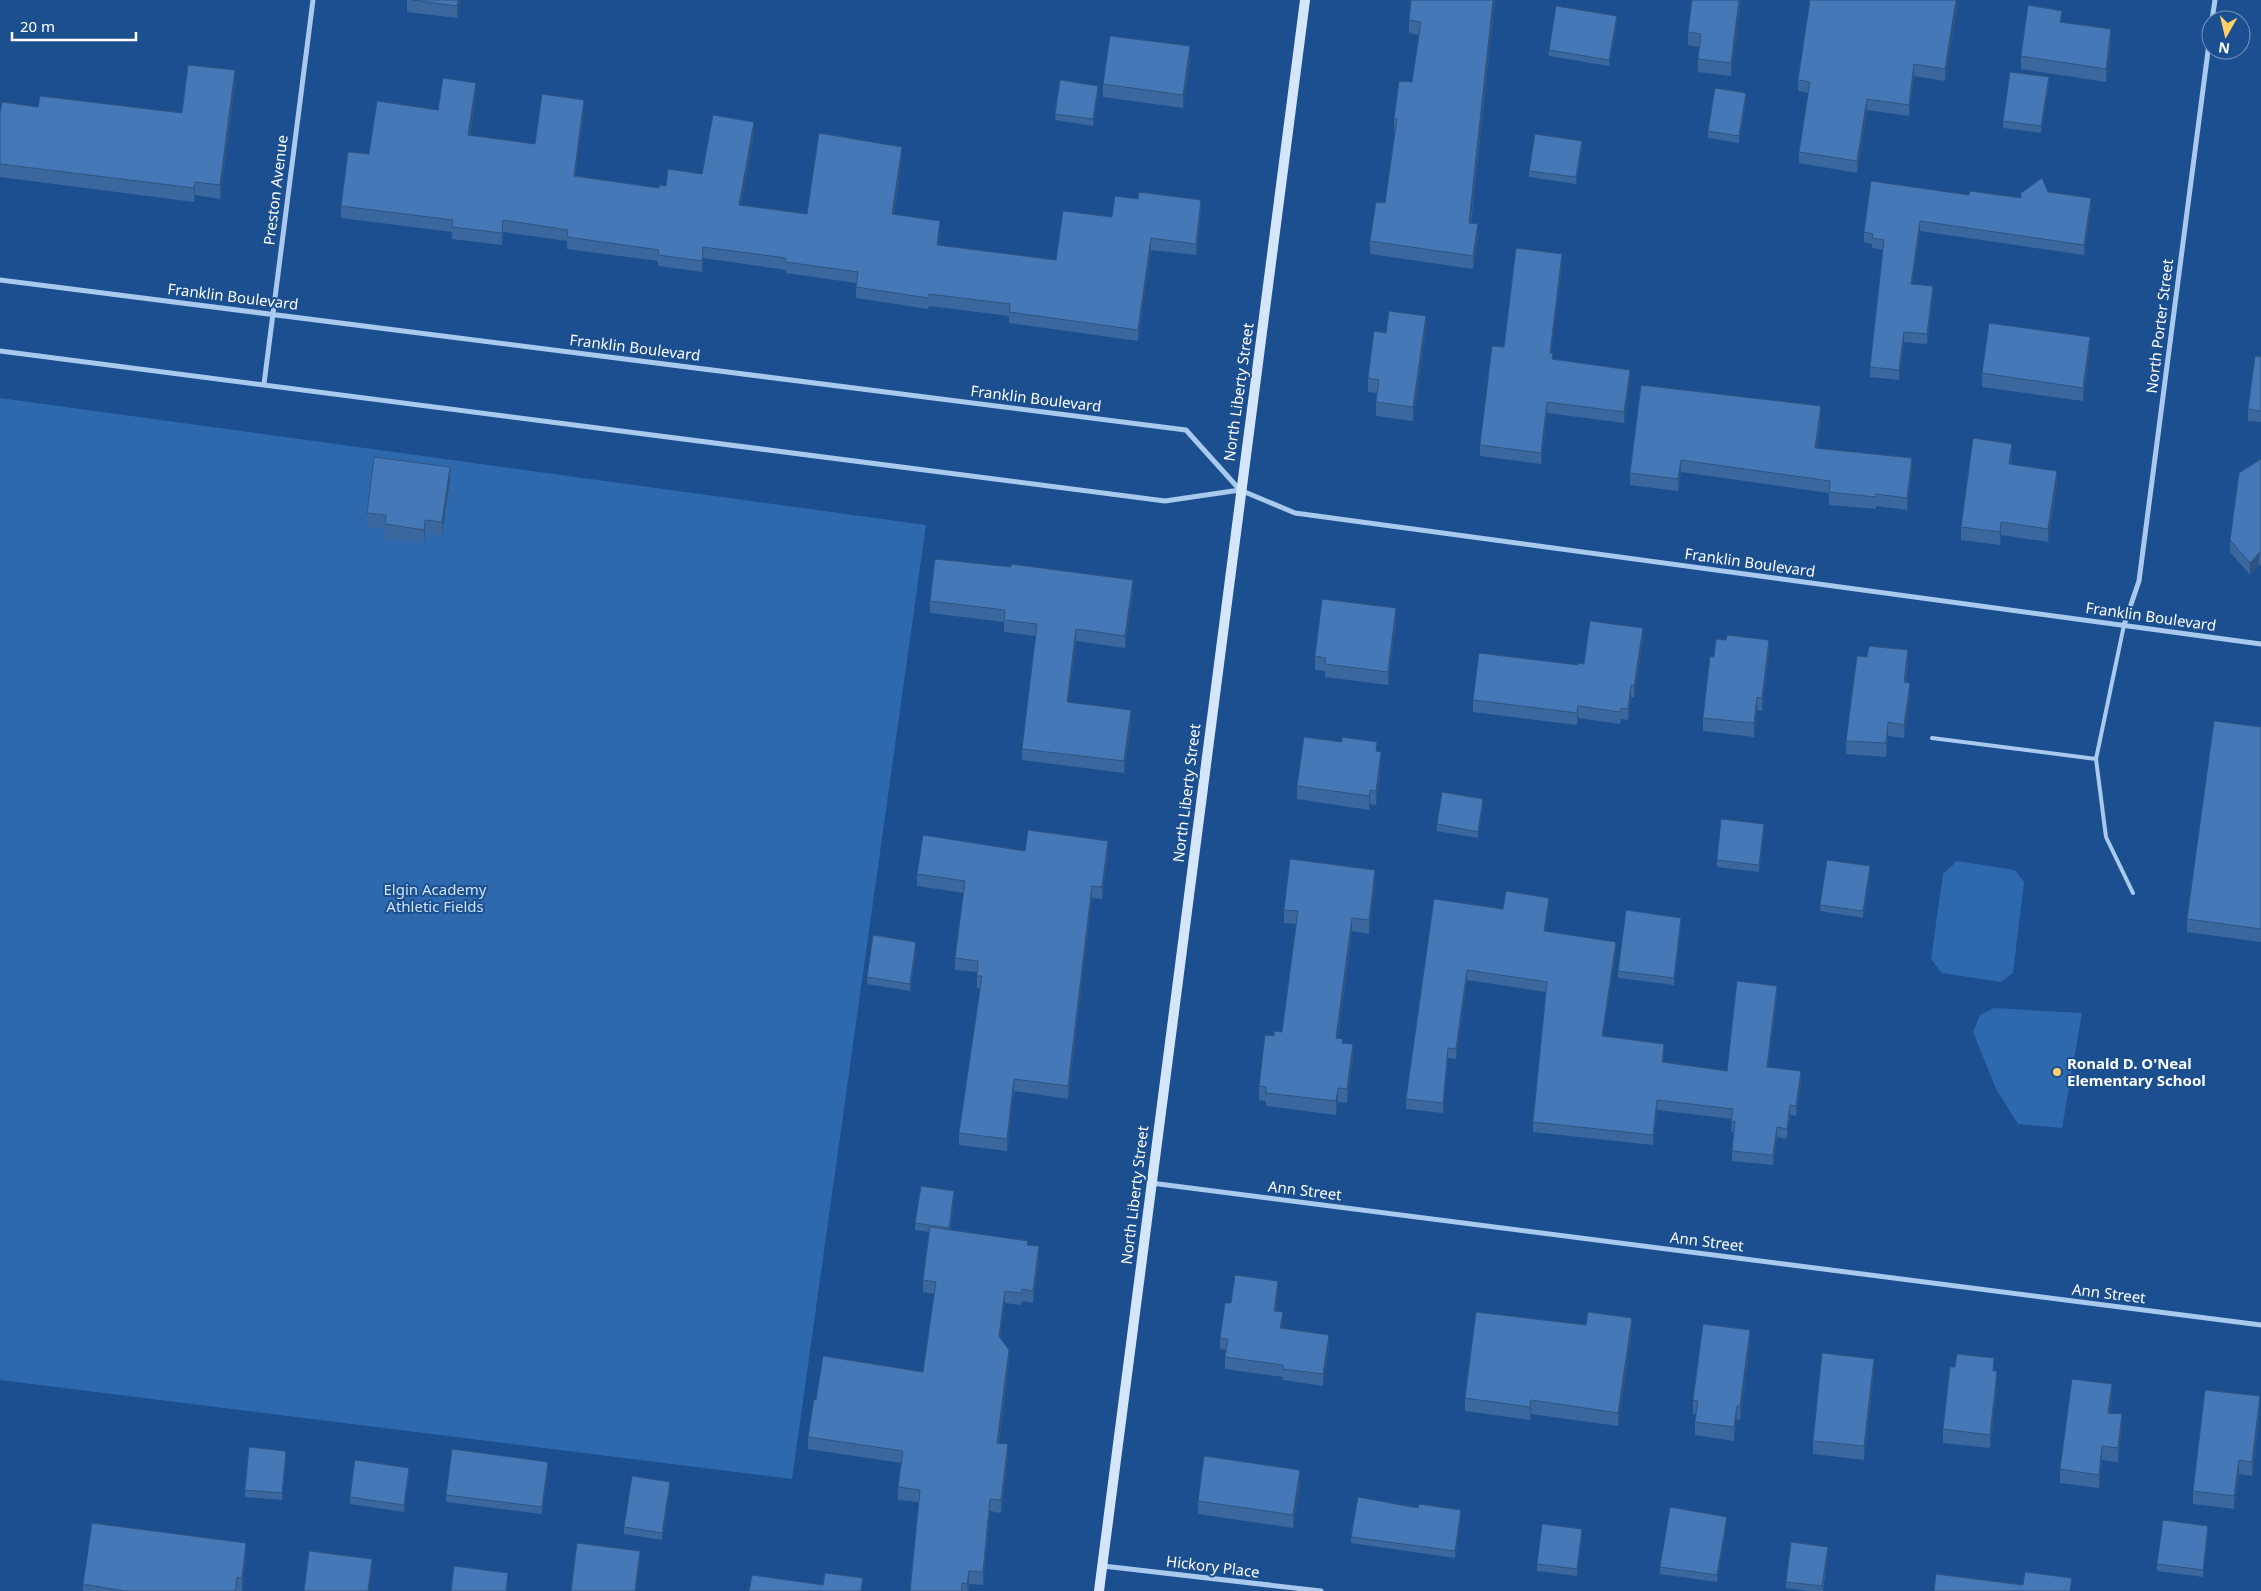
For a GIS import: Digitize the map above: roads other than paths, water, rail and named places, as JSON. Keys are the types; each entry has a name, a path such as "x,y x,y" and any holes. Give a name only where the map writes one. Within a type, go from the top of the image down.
{"main road":[{"name":"North Liberty Street","path":"1099,1591 1150,1183 1305,0"}],"street":[{"name":"Preston Avenue","path":"264,384 313,0"},
{"name":"North Porter Street","path":"2124,625 2139,581 2207,60"},
{"name":"Franklin Boulevard","path":"0,280 1186,430 1240,490 1295,513 2261,644"},
{"path":"0,351 1165,501 1240,490"},
{"name":"Ann Street","path":"1150,1183 2261,1325"},
{"name":"Hickory Place","path":"1102,1566 1321,1591"}],"lane":[{"path":"2124,625 2096,759 2106,838 2133,893"},
{"path":"1932,738 2096,759"}],"place":[{"name":"Ronald D. O'Neal Elementary School","path":"2057,1072"}],"park label":[{"name":"Elgin Academy Athletic Fields","path":"435,898"}]}
